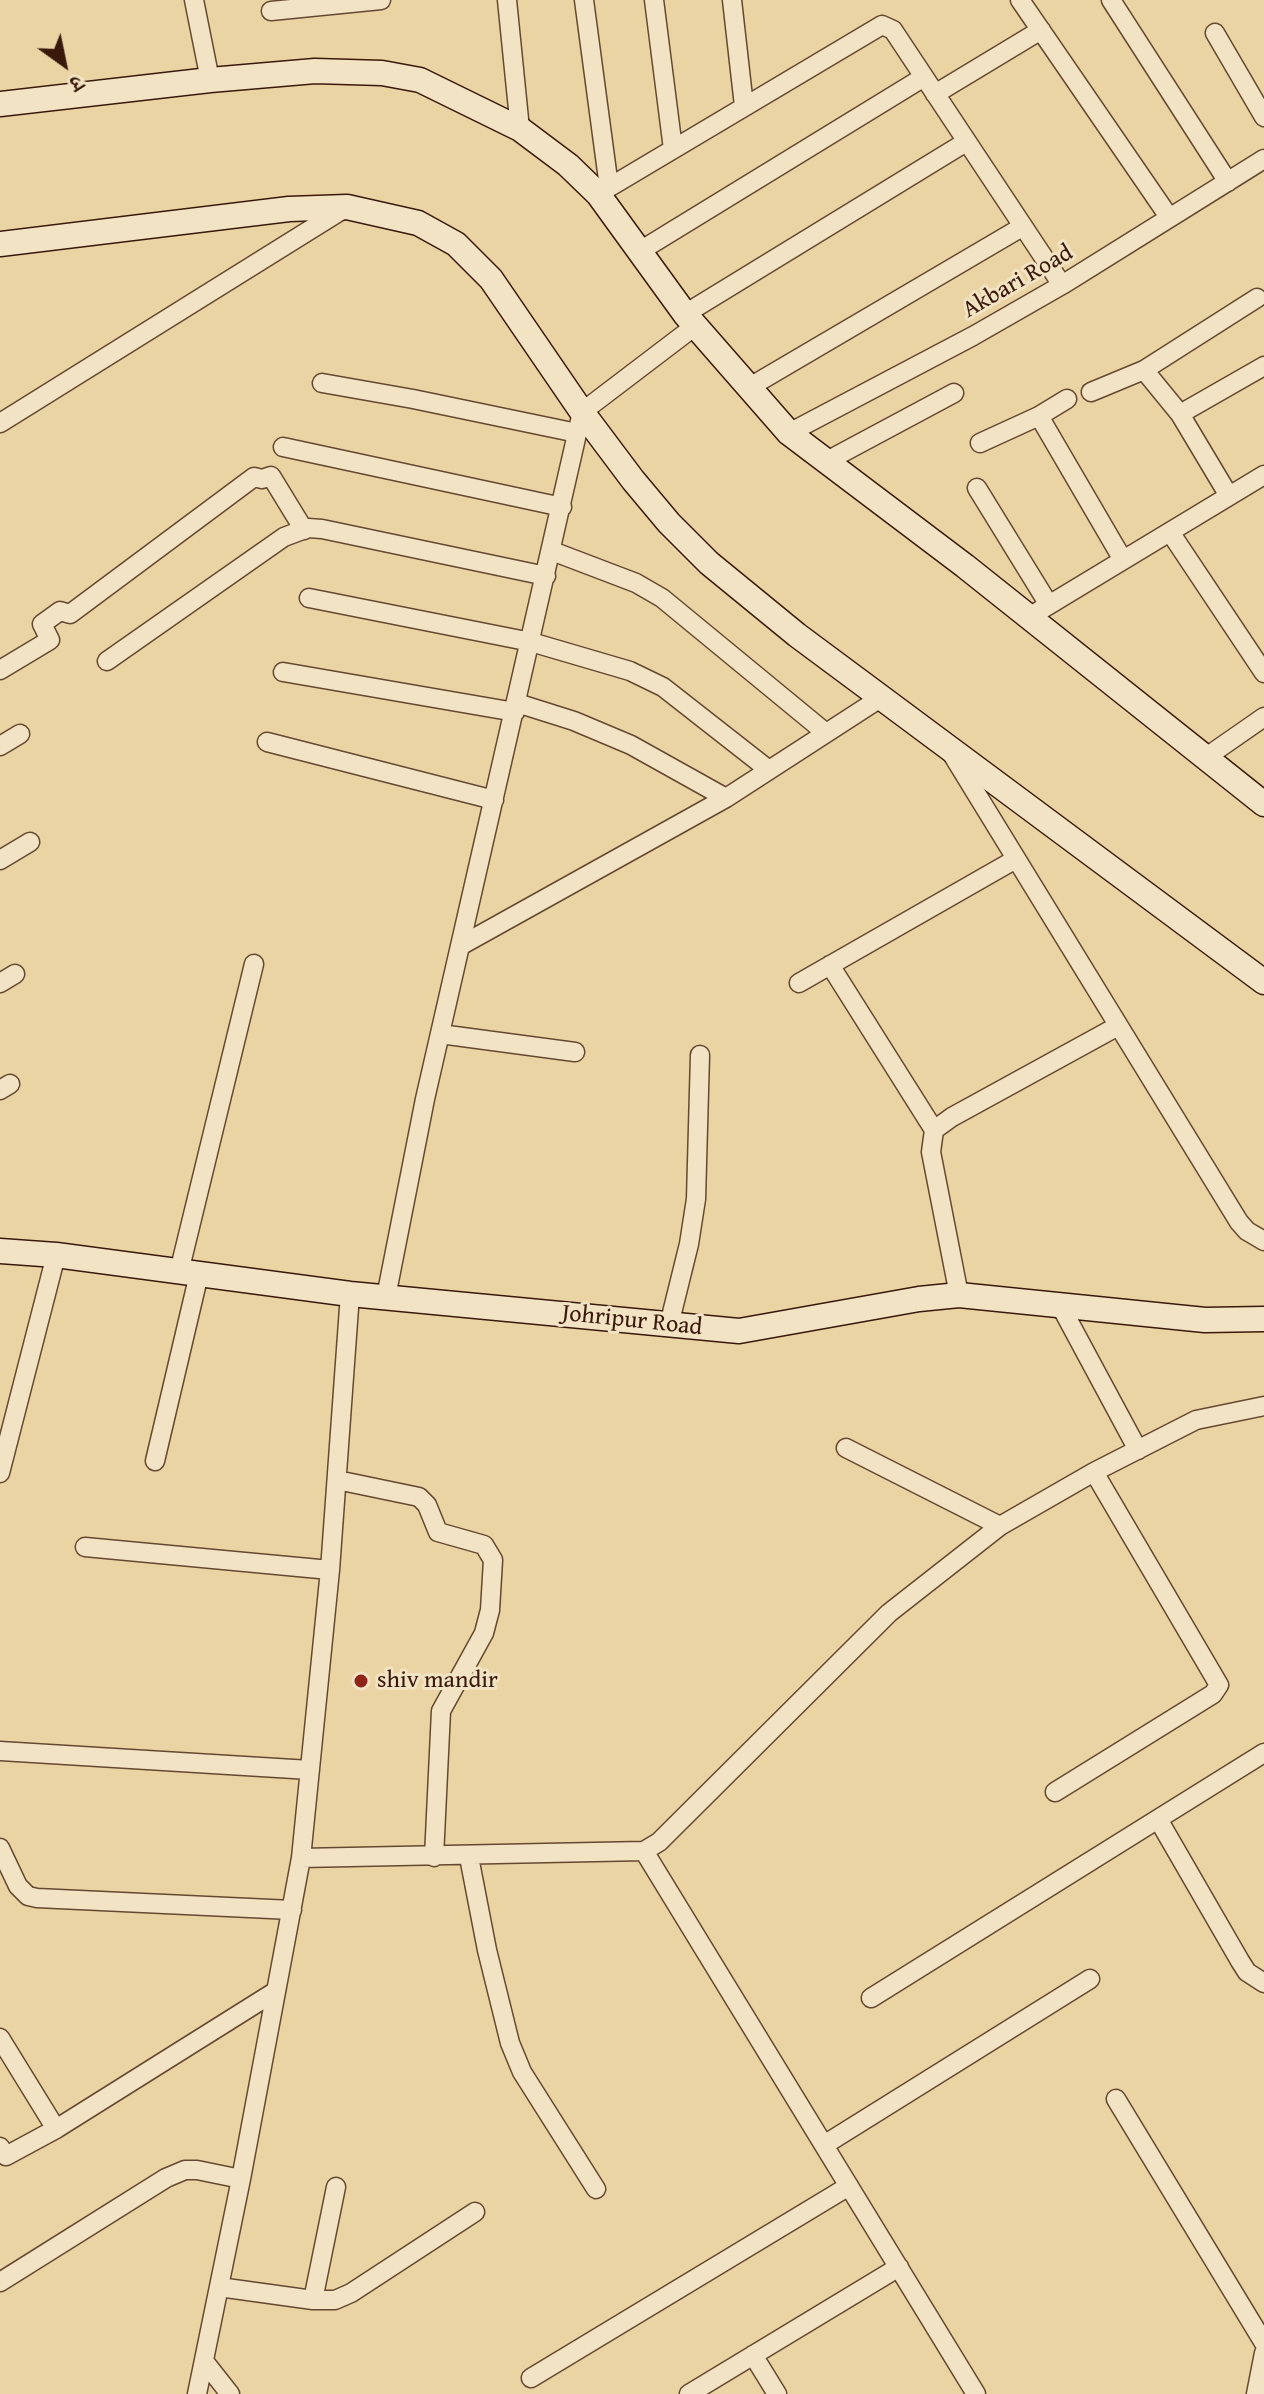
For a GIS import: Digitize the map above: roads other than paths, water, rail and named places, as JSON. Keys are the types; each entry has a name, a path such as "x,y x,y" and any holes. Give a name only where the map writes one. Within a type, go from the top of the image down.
{"street":[{"path":"194,0 210,80"},
{"path":"271,11 306,4 381,0"},
{"path":"507,0 520,129"},
{"path":"584,0 603,191"},
{"path":"654,0 673,149"},
{"path":"732,0 744,106"},
{"path":"1020,0 1169,217"},
{"path":"1111,0 1228,182"},
{"path":"603,191 882,25 893,30 1062,285"},
{"path":"935,94 1041,30"},
{"path":"1215,33 1264,117"},
{"path":"0,104 315,71 382,73 420,80 520,129 603,191 640,251 690,320 789,433 1039,611 1205,758 1264,804"},
{"path":"640,251 924,77"},
{"path":"386,1297 440,1034 579,423 610,390 669,345 690,320 966,142"},
{"name":"Akbari Road","path":"789,433 973,336 1062,285 1264,159"},
{"path":"0,244 289,209 347,207 418,223 456,244 491,279 579,423 709,563 797,635 1264,982"},
{"path":"0,423 347,207"},
{"path":"748,388 1022,227"},
{"path":"1091,392 1144,370 1257,298"},
{"path":"1180,414 1264,366"},
{"path":"1144,370 1180,414 1229,496"},
{"path":"322,383 579,423"},
{"path":"827,461 954,393"},
{"path":"980,443 1039,416 1067,399"},
{"path":"1039,416 1123,560"},
{"path":"283,447 562,507"},
{"path":"1039,611 1264,475"},
{"path":"0,670 50,640 42,624 60,611 70,614 254,477 262,479 271,476 304,530"},
{"path":"977,488 1039,611"},
{"path":"107,661 284,537 304,530 322,529 546,576"},
{"path":"1170,532 1264,673"},
{"path":"552,551 636,583 662,598 826,733"},
{"path":"309,598 531,642 630,671 663,687 769,770"},
{"path":"283,672 516,707 574,721 631,745 726,798"},
{"path":"460,946 726,798 882,697"},
{"path":"1205,758 1264,717"},
{"path":"0,746 20,734"},
{"path":"267,742 494,800"},
{"path":"945,743 1239,1222 1264,1241"},
{"path":"0,860 30,842"},
{"path":"799,983 1016,859"},
{"path":"155,1461 189,1273 254,964"},
{"path":"830,965 934,1130 931,1152 959,1295"},
{"path":"934,1130 952,1117 1118,1026"},
{"path":"440,1034 575,1052"},
{"path":"669,1325 689,1244 696,1199 700,1055"},
{"name":"Johripur Road","path":"0,1251 56,1255 350,1294 739,1331 919,1299 959,1295 1205,1320 1264,1319"},
{"path":"0,1473 56,1255"},
{"path":"197,2394 301,1858 330,1570 350,1294"},
{"path":"1060,1305 1138,1450"},
{"path":"301,1858 469,1857 644,1851 659,1842 889,1613 1000,1526 1094,1472 1196,1420 1263,1409"},
{"path":"846,1448 1000,1526"},
{"path":"1055,1792 1213,1694 1219,1685 1094,1472"},
{"path":"337,1480 419,1497 427,1505 438,1532 484,1545 493,1560 490,1610 484,1633 441,1711 434,1857"},
{"path":"85,1547 330,1570"},
{"path":"0,1751 310,1770"},
{"path":"871,1998 1264,1753"},
{"path":"1158,1819 1247,1972 1264,1983"},
{"path":"0,1848 18,1886 28,1896 37,1898 292,1910"},
{"path":"644,1851 976,2394"},
{"path":"469,1857 487,1950 510,2043 522,2072 596,2189"},
{"path":"824,2145 1090,1979"},
{"path":"0,2147 6,2156 56,2129 276,1991"},
{"path":"0,2038 56,2129"},
{"path":"1116,2099 1264,2343"},
{"path":"0,2282 166,2178 185,2170 197,2170 241,2179"},
{"path":"531,2378 849,2186"},
{"path":"313,2300 336,2187"},
{"path":"219,2287 313,2300 335,2300 351,2293 475,2212"},
{"path":"689,2394 899,2267"},
{"path":"1256,2394 1264,2353"},
{"path":"753,2355 777,2394"},
{"path":"204,2361 230,2394"}],"place":[{"name":"shiv mandir","path":"361,1681"}]}
